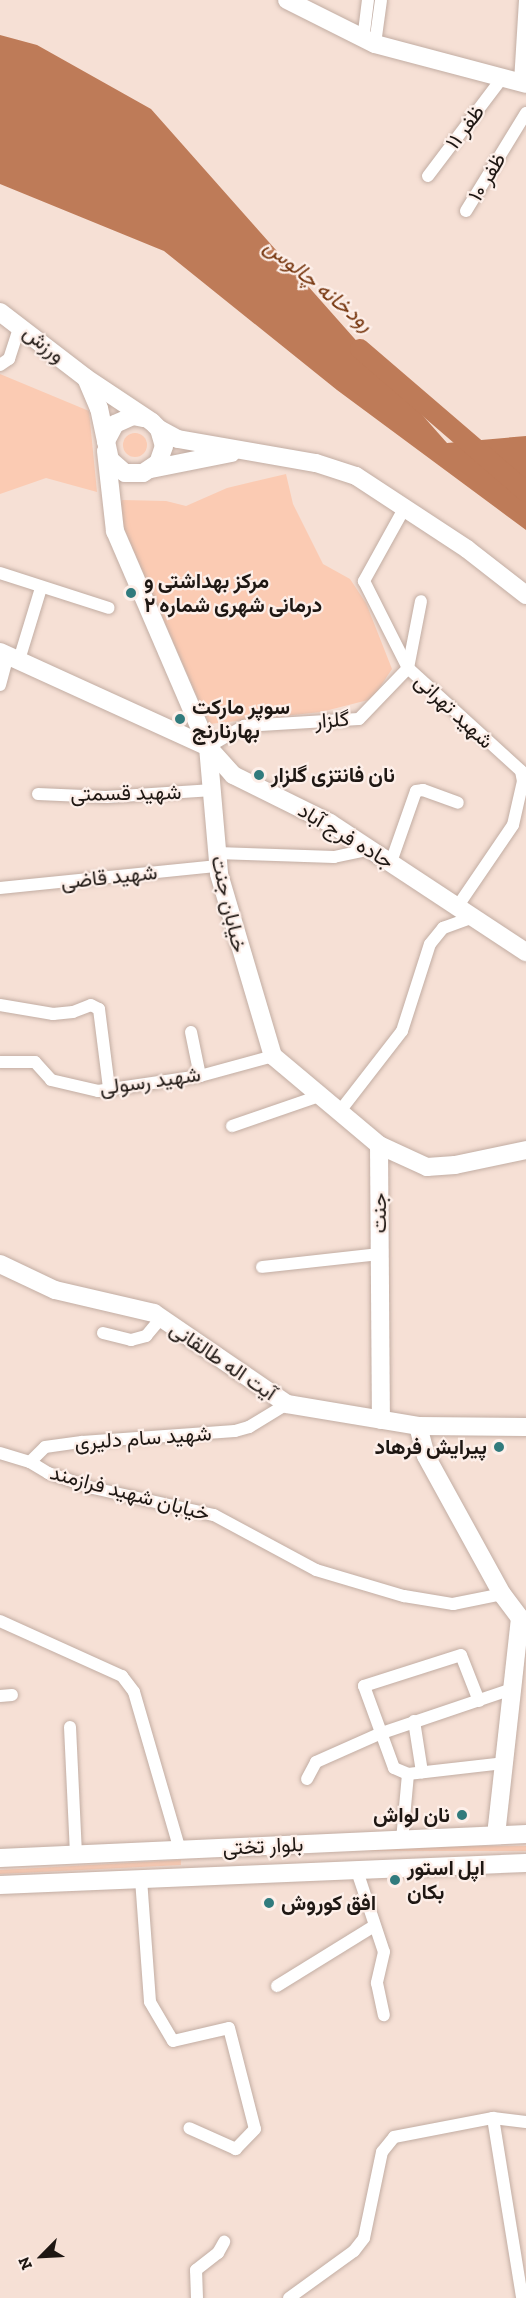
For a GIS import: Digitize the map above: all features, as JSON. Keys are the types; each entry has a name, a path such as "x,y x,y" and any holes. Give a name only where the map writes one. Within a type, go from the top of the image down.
{"street":[{"path":"287,0 369,42 523,83 525,0"},
{"path":"368,0 369,42"},
{"path":"369,42 381,0"},
{"name":"ظفر ۱۱","path":"428,176 502,78"},
{"name":"ظفر ۱۰","path":"466,211 526,113"},
{"name":"ورزش","path":"0,312 20,325 86,378 143,418"},
{"path":"0,365 9,359 20,325"},
{"path":"86,378 99,408 106,446 109,495 115,531 208,747"},
{"path":"241,451 143,472 116,468 106,446 115,424 124,418 143,418 178,439 316,463 356,477 405,507 526,595"},
{"path":"109,495 143,472 162,455 159,429"},
{"name":"شهید تهرانی","path":"405,507 364,581 408,668 521,771 523,781 513,825 465,912"},
{"path":"0,573 109,609"},
{"path":"0,685 9,656 41,588"},
{"path":"408,668 422,601"},
{"name":"جاده فرج آباد","path":"9,656 208,747 233,775 330,823 526,952"},
{"name":"گلزار","path":"208,747 244,726 359,718 408,668"},
{"name":"خیابان جنت","path":"208,747 217,859 240,956 273,1056"},
{"name":"شهید قسمتی","path":"38,794 106,797 213,790"},
{"path":"391,862 416,791 423,790 458,803"},
{"name":"شهید قاضی","path":"0,888 217,859 334,857 372,849"},
{"path":"340,1111 402,1031 430,944 443,928 465,912"},
{"path":"0,1005 53,1014 73,1012 92,1005 99,1009 109,1088"},
{"path":"191,1032 200,1076"},
{"path":"273,1056 379,1145 427,1167 455,1166 526,1150"},
{"name":"شهید رسولی","path":"0,1062 35,1062 51,1080 98,1091 200,1076 273,1056"},
{"path":"232,1126 322,1095"},
{"name":"جنت","path":"379,1145 381,1420"},
{"path":"262,1267 380,1254"},
{"name":"آیت اله طالقانی","path":"0,1264 56,1290 160,1318 287,1404 418,1426 526,1427"},
{"path":"103,1333 131,1341 146,1336 160,1318"},
{"name":"شهید سام دلیری","path":"30,1462 45,1447 235,1431 249,1427 287,1404"},
{"path":"418,1426 426,1456 502,1594 523,1618 496,1835"},
{"path":"0,1453 30,1462"},
{"name":"خیابان شهید فرازمند","path":"30,1462 48,1473 93,1488 214,1515 316,1570 404,1596 453,1604 502,1594"},
{"path":"0,1621 122,1676 134,1692 194,1877"},
{"path":"478,1701 461,1655 364,1686 394,1768 408,1774 505,1763"},
{"path":"307,1779 316,1762 380,1734 414,1720 513,1689"},
{"path":"414,1720 422,1772"},
{"path":"70,1727 76,1855"},
{"path":"402,1840 408,1774"},
{"name":"بلوار تختی","path":"0,1858 526,1834"},
{"name":"بلوار تختی","path":"0,1886 526,1863"},
{"path":"357,1871 384,1952 377,1983 384,2015"},
{"path":"141,1880 150,2002 173,2041 229,2028 255,2129 248,2141 236,2150 189,2128"},
{"path":"277,1986 374,1926"},
{"path":"295,2296 354,2251 364,2238 382,2152 393,2137 493,2118 526,2122"},
{"path":"493,2118 522,2298"},
{"path":"197,2298 196,2270 218,2253 224,2242"}],"shaded area":[{"path":"0,35 37,45 151,109 447,443 526,436 526,530 337,390 164,251 0,184"},
{"path":"0,374 89,411 97,492 46,478 0,494"},
{"path":"135,433 140,434 146,440 146,450 140,456 135,457 130,456 124,450 123,445 124,440 130,434"},
{"path":"286,474 293,504 323,564 350,579 366,603 392,669 372,699 321,712 209,724 116,510 122,500 166,501 186,506 227,488"},
{"path":"203,1846 526,1846 526,1851 203,1851"},
{"path":"181,1860 181,1865 0,1874 0,1870"}],"waterway":[{"name":"رودخانه چالوس","path":"360,349 526,492"}],"place":[{"name":"مرکز بهداشتی و درمانی شهری شماره ۲","path":"131,593"},
{"name":"سوپر مارکت بهارنارنج","path":"180,719"},
{"name":"نان فانتزی گلزار","path":"259,775"},
{"name":"پیرایش فرهاد","path":"499,1447"},
{"name":"نان لواش","path":"462,1815"},
{"name":"اپل استور بکان","path":"395,1880"},
{"name":"افق کوروش","path":"269,1903"}]}
